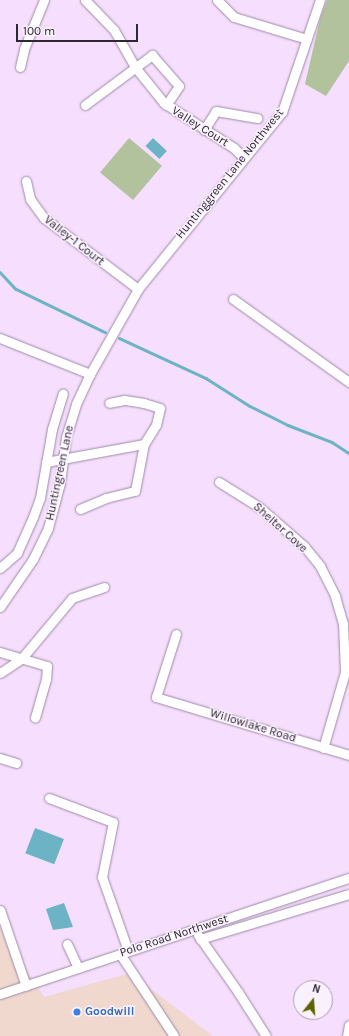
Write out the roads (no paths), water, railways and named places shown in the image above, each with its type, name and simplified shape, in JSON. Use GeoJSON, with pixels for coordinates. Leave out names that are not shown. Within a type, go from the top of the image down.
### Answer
{"type":"FeatureCollection","features":[{"type":"Feature","properties":{"kind":"street"},"geometry":{"type":"LineString","coordinates":[[20,67],[24,49],[44,0]]}},
{"type":"Feature","properties":{"kind":"street","name":"Valley Court"},"geometry":{"type":"LineString","coordinates":[[85,0],[114,30],[135,67],[166,105],[234,148],[244,158]]}},
{"type":"Feature","properties":{"kind":"street"},"geometry":{"type":"LineString","coordinates":[[217,0],[234,17],[306,39]]}},
{"type":"Feature","properties":{"kind":"street","name":"Huntinggreen Lane Northwest"},"geometry":{"type":"LineString","coordinates":[[112,335],[138,289],[282,112],[320,0]]}},
{"type":"Feature","properties":{"kind":"street"},"geometry":{"type":"LineString","coordinates":[[85,105],[152,55],[179,86],[166,105]]}},
{"type":"Feature","properties":{"kind":"street"},"geometry":{"type":"LineString","coordinates":[[204,130],[216,111],[257,118]]}},
{"type":"Feature","properties":{"kind":"street","name":"Valley-1 Court"},"geometry":{"type":"LineString","coordinates":[[26,181],[30,199],[44,218],[138,289]]}},
{"type":"Feature","properties":{"kind":"street"},"geometry":{"type":"LineString","coordinates":[[233,299],[349,382]]}},
{"type":"Feature","properties":{"kind":"street","name":"Huntingreen Lane"},"geometry":{"type":"LineString","coordinates":[[0,607],[33,558],[48,528],[60,483],[62,459],[76,404],[90,374],[112,335]]}},
{"type":"Feature","properties":{"kind":"street"},"geometry":{"type":"LineString","coordinates":[[0,338],[90,374]]}},
{"type":"Feature","properties":{"kind":"street"},"geometry":{"type":"LineString","coordinates":[[0,568],[17,553],[26,537],[40,498],[52,429],[63,394]]}},
{"type":"Feature","properties":{"kind":"street"},"geometry":{"type":"LineString","coordinates":[[80,509],[106,498],[135,491],[144,444],[156,425],[160,408],[131,401],[109,403]]}},
{"type":"Feature","properties":{"kind":"street"},"geometry":{"type":"LineString","coordinates":[[46,462],[144,444]]}},
{"type":"Feature","properties":{"kind":"street","name":"Shelter Cove"},"geometry":{"type":"LineString","coordinates":[[219,482],[260,507],[304,546],[320,566],[335,596],[343,624],[344,672],[324,748]]}},
{"type":"Feature","properties":{"kind":"street"},"geometry":{"type":"LineString","coordinates":[[0,673],[22,658],[72,598],[104,587]]}},
{"type":"Feature","properties":{"kind":"street","name":"Willowlake Road"},"geometry":{"type":"LineString","coordinates":[[176,634],[156,697],[349,755]]}},
{"type":"Feature","properties":{"kind":"street"},"geometry":{"type":"LineString","coordinates":[[0,652],[47,666],[46,679],[35,717]]}},
{"type":"Feature","properties":{"kind":"street"},"geometry":{"type":"LineString","coordinates":[[0,758],[16,763]]}},
{"type":"Feature","properties":{"kind":"street"},"geometry":{"type":"LineString","coordinates":[[49,798],[113,822],[102,877],[124,952],[174,1036]]}},
{"type":"Feature","properties":{"kind":"street","name":"Polo Road Northwest"},"geometry":{"type":"LineString","coordinates":[[0,994],[349,878]]}},
{"type":"Feature","properties":{"kind":"street"},"geometry":{"type":"LineString","coordinates":[[200,939],[349,894]]}},
{"type":"Feature","properties":{"kind":"street"},"geometry":{"type":"LineString","coordinates":[[0,910],[26,986]]}},
{"type":"Feature","properties":{"kind":"street"},"geometry":{"type":"LineString","coordinates":[[194,929],[238,992],[266,1036]]}},
{"type":"Feature","properties":{"kind":"street"},"geometry":{"type":"LineString","coordinates":[[67,944],[78,968]]}},
{"type":"Feature","properties":{"kind":"street"},"geometry":{"type":"LineString","coordinates":[[347,1036],[349,1025]]}},
{"type":"Feature","properties":{"kind":"water"},"geometry":{"type":"Polygon","coordinates":[[[153,138],[167,151],[159,159],[145,146],[153,138]]]}},
{"type":"Feature","properties":{"kind":"water"},"geometry":{"type":"Polygon","coordinates":[[[35,828],[64,839],[54,864],[25,853],[35,828]]]}},
{"type":"Feature","properties":{"kind":"water"},"geometry":{"type":"Polygon","coordinates":[[[64,903],[73,927],[53,930],[46,909],[64,903]]]}},
{"type":"Feature","properties":{"kind":"waterway"},"geometry":{"type":"LineString","coordinates":[[0,272],[16,289],[105,332]]}},
{"type":"Feature","properties":{"kind":"waterway"},"geometry":{"type":"LineString","coordinates":[[119,338],[206,378],[250,406],[288,425],[332,442],[349,453]]}},
{"type":"Feature","properties":{"kind":"place","name":"Goodwill"},"geometry":{"type":"Point","coordinates":[77,1012]}}]}
